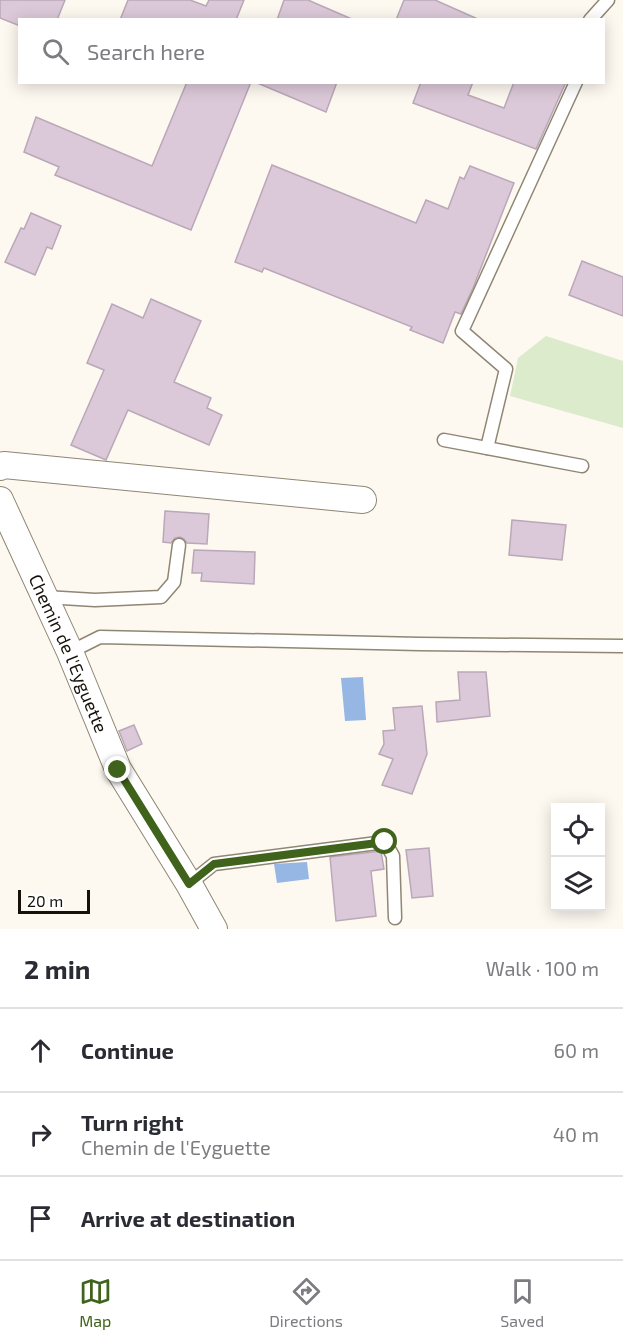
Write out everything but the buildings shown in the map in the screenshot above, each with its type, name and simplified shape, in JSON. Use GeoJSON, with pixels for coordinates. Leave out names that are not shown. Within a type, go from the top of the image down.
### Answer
{"type":"FeatureCollection","features":[{"type":"Feature","properties":{"kind":"street"},"geometry":{"type":"LineString","coordinates":[[0,467],[4,465],[363,500]]}},
{"type":"Feature","properties":{"kind":"street","name":"Chemin de l'Eyguette"},"geometry":{"type":"LineString","coordinates":[[0,500],[70,652],[118,770],[189,884],[214,929]]}},
{"type":"Feature","properties":{"kind":"lane"},"geometry":{"type":"LineString","coordinates":[[592,18],[608,0]]}},
{"type":"Feature","properties":{"kind":"lane"},"geometry":{"type":"LineString","coordinates":[[487,448],[506,369],[462,331],[575,84]]}},
{"type":"Feature","properties":{"kind":"lane"},"geometry":{"type":"LineString","coordinates":[[444,440],[582,466]]}},
{"type":"Feature","properties":{"kind":"lane"},"geometry":{"type":"LineString","coordinates":[[45,597],[95,600],[161,597],[174,582],[179,544]]}},
{"type":"Feature","properties":{"kind":"lane"},"geometry":{"type":"LineString","coordinates":[[70,652],[100,637],[623,646]]}},
{"type":"Feature","properties":{"kind":"lane"},"geometry":{"type":"LineString","coordinates":[[189,884],[214,864],[385,842],[393,856],[395,918]]}},
{"type":"Feature","properties":{"kind":"green space"},"geometry":{"type":"Polygon","coordinates":[[[546,336],[623,361],[623,428],[510,396],[518,358],[546,336]]]}},
{"type":"Feature","properties":{"kind":"water"},"geometry":{"type":"Polygon","coordinates":[[[363,677],[366,720],[345,721],[341,678],[363,677]]]}},
{"type":"Feature","properties":{"kind":"water"},"geometry":{"type":"Polygon","coordinates":[[[307,862],[309,879],[277,883],[274,864],[307,862]]]}},
{"type":"Feature","properties":{"kind":"route"},"geometry":{"type":"LineString","coordinates":[[118,770],[189,884],[214,864],[385,842]]}}]}
